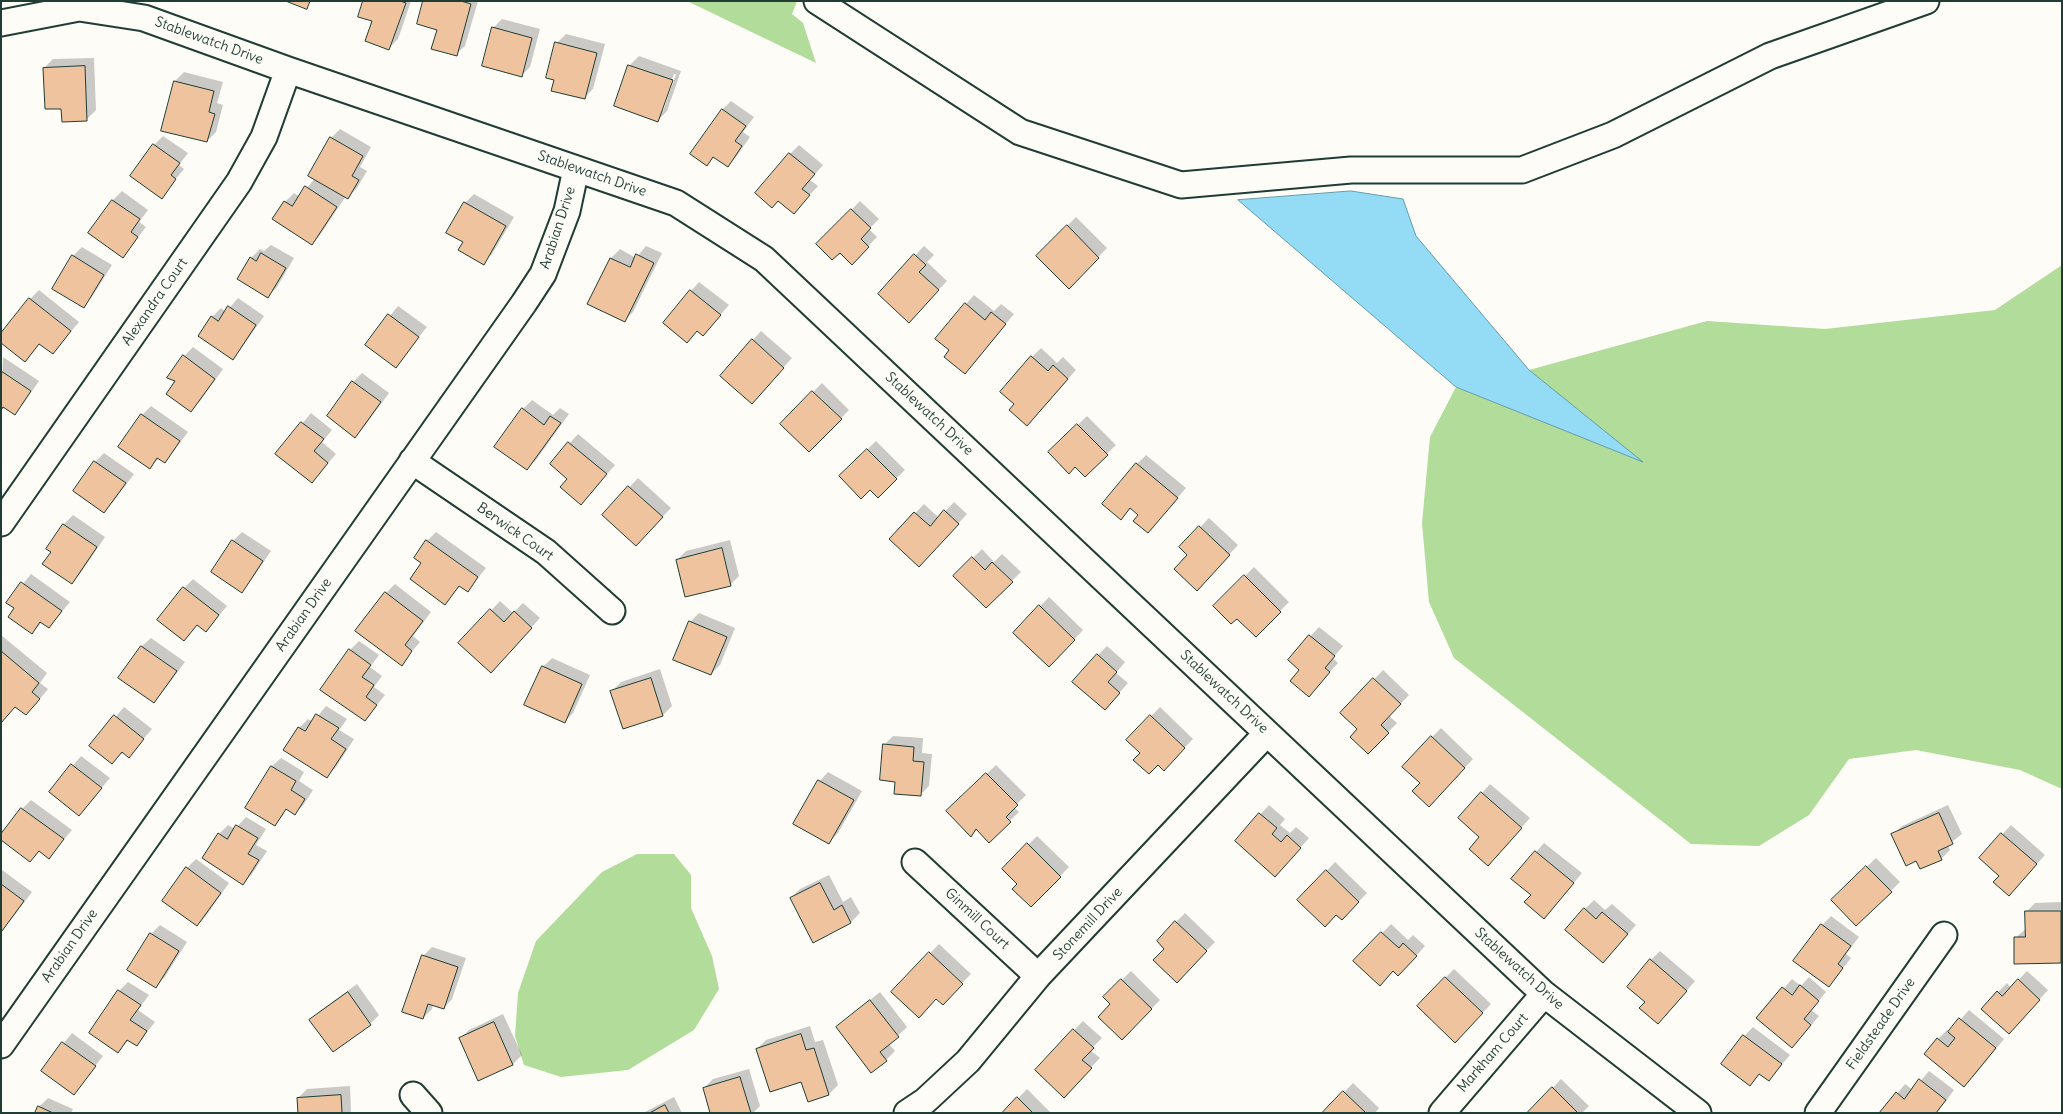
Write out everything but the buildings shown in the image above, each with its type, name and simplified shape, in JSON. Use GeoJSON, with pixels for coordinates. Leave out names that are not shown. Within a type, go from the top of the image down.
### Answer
{"type":"FeatureCollection","features":[{"type":"Feature","properties":{"kind":"street"},"geometry":{"type":"LineString","coordinates":[[817,1],[1020,132],[1181,185],[1351,170],[1522,170],[1613,136],[1770,56],[1926,1]]}},
{"type":"Feature","properties":{"kind":"street","name":"Stablewatch Drive"},"geometry":{"type":"LineString","coordinates":[[1,23],[79,8],[144,18],[288,70],[676,203],[764,259],[1544,994],[1698,1113]]}},
{"type":"Feature","properties":{"kind":"street","name":"Alexandra Court"},"geometry":{"type":"LineString","coordinates":[[1,523],[239,182],[264,137],[288,70]]}},
{"type":"Feature","properties":{"kind":"street","name":"Arabian Drive"},"geometry":{"type":"LineString","coordinates":[[1,1045],[543,274],[567,211],[576,169]]}},
{"type":"Feature","properties":{"kind":"street","name":"Berwick Court"},"geometry":{"type":"LineString","coordinates":[[412,461],[546,552],[612,612]]}},
{"type":"Feature","properties":{"kind":"street","name":"Stonemill Drive"},"geometry":{"type":"LineString","coordinates":[[907,1113],[925,1101],[968,1061],[1038,976],[1267,733]]}},
{"type":"Feature","properties":{"kind":"street","name":"Ginmill Court"},"geometry":{"type":"LineString","coordinates":[[915,862],[1038,976]]}},
{"type":"Feature","properties":{"kind":"street","name":"Fieldsteade Drive"},"geometry":{"type":"LineString","coordinates":[[1818,1113],[1944,935]]}},
{"type":"Feature","properties":{"kind":"street","name":"Markham Court"},"geometry":{"type":"LineString","coordinates":[[1442,1113],[1544,994]]}},
{"type":"Feature","properties":{"kind":"green space"},"geometry":{"type":"Polygon","coordinates":[[[687,1],[797,1],[792,14],[803,23],[816,63],[687,1]]]}},
{"type":"Feature","properties":{"kind":"green space"},"geometry":{"type":"Polygon","coordinates":[[[2062,265],[2062,789],[2020,770],[1916,750],[1849,759],[1809,815],[1759,846],[1691,844],[1454,658],[1429,602],[1422,523],[1430,437],[1456,387],[1641,461],[1529,370],[1707,321],[1825,329],[1995,310],[2062,265]]]}},
{"type":"Feature","properties":{"kind":"green space"},"geometry":{"type":"Polygon","coordinates":[[[637,854],[674,854],[691,875],[691,908],[712,956],[719,989],[694,1030],[628,1070],[561,1077],[524,1065],[515,1036],[518,993],[536,941],[602,872],[637,854]]]}},
{"type":"Feature","properties":{"kind":"water"},"geometry":{"type":"Polygon","coordinates":[[[1351,191],[1403,199],[1416,236],[1529,370],[1643,462],[1456,387],[1238,200],[1351,191]]]}}]}
